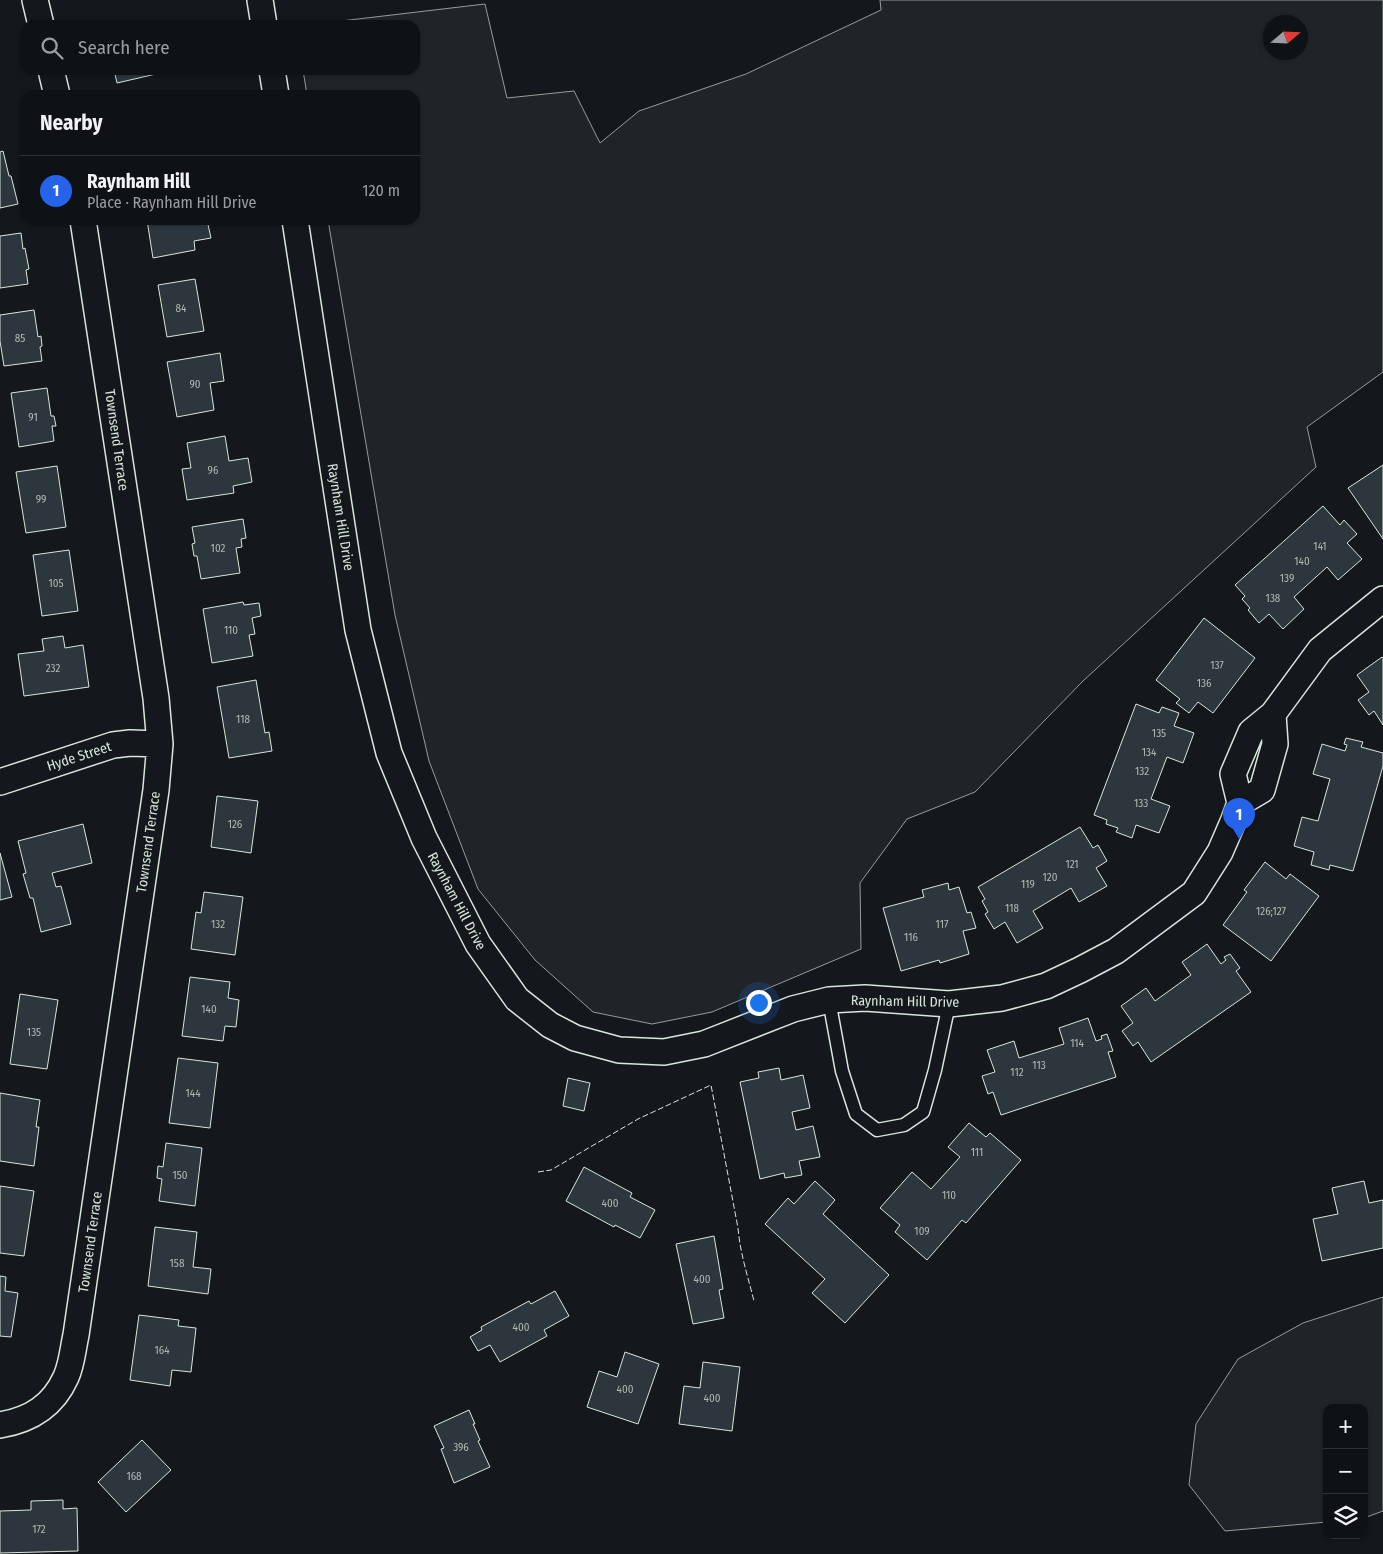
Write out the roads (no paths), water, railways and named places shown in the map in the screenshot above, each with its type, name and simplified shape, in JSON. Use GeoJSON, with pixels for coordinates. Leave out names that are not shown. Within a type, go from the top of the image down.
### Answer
{"type":"FeatureCollection","features":[{"type":"Feature","properties":{"kind":"street"},"geometry":{"type":"LineString","coordinates":[[35,0],[40,20]]}},
{"type":"Feature","properties":{"kind":"street"},"geometry":{"type":"LineString","coordinates":[[260,0],[263,20]]}},
{"type":"Feature","properties":{"kind":"street"},"geometry":{"type":"LineString","coordinates":[[52,75],[56,90]]}},
{"type":"Feature","properties":{"kind":"street"},"geometry":{"type":"LineString","coordinates":[[273,75],[275,90]]}},
{"type":"Feature","properties":{"kind":"street","name":"Townsend Terrace"},"geometry":{"type":"LineString","coordinates":[[0,1425],[34,1414],[51,1402],[67,1376],[76,1335],[127,990],[156,790],[160,744],[156,698],[84,225]]}},
{"type":"Feature","properties":{"kind":"street","name":"Raynham Hill Drive"},"geometry":{"type":"LineString","coordinates":[[296,225],[360,640],[389,753],[424,838],[478,944],[517,998],[550,1025],[575,1038],[619,1050],[664,1052],[704,1044],[793,1009],[829,1000],[865,998],[949,1004],[1002,998],[1046,986],[1116,951],[1194,893],[1220,852],[1240,803],[1233,774],[1251,732],[1273,714],[1320,650],[1383,599]]}},
{"type":"Feature","properties":{"kind":"street","name":"Hyde Street"},"geometry":{"type":"LineString","coordinates":[[0,782],[113,745],[130,743],[160,744]]}},
{"type":"Feature","properties":{"kind":"lane"},"geometry":{"type":"LineString","coordinates":[[829,1000],[842,1071],[856,1114],[877,1130],[904,1125],[923,1112],[935,1070],[949,1004]]}},
{"type":"Feature","properties":{"kind":"place","name":"Raynham Hill"},"geometry":{"type":"Point","coordinates":[1239,839]}}]}
